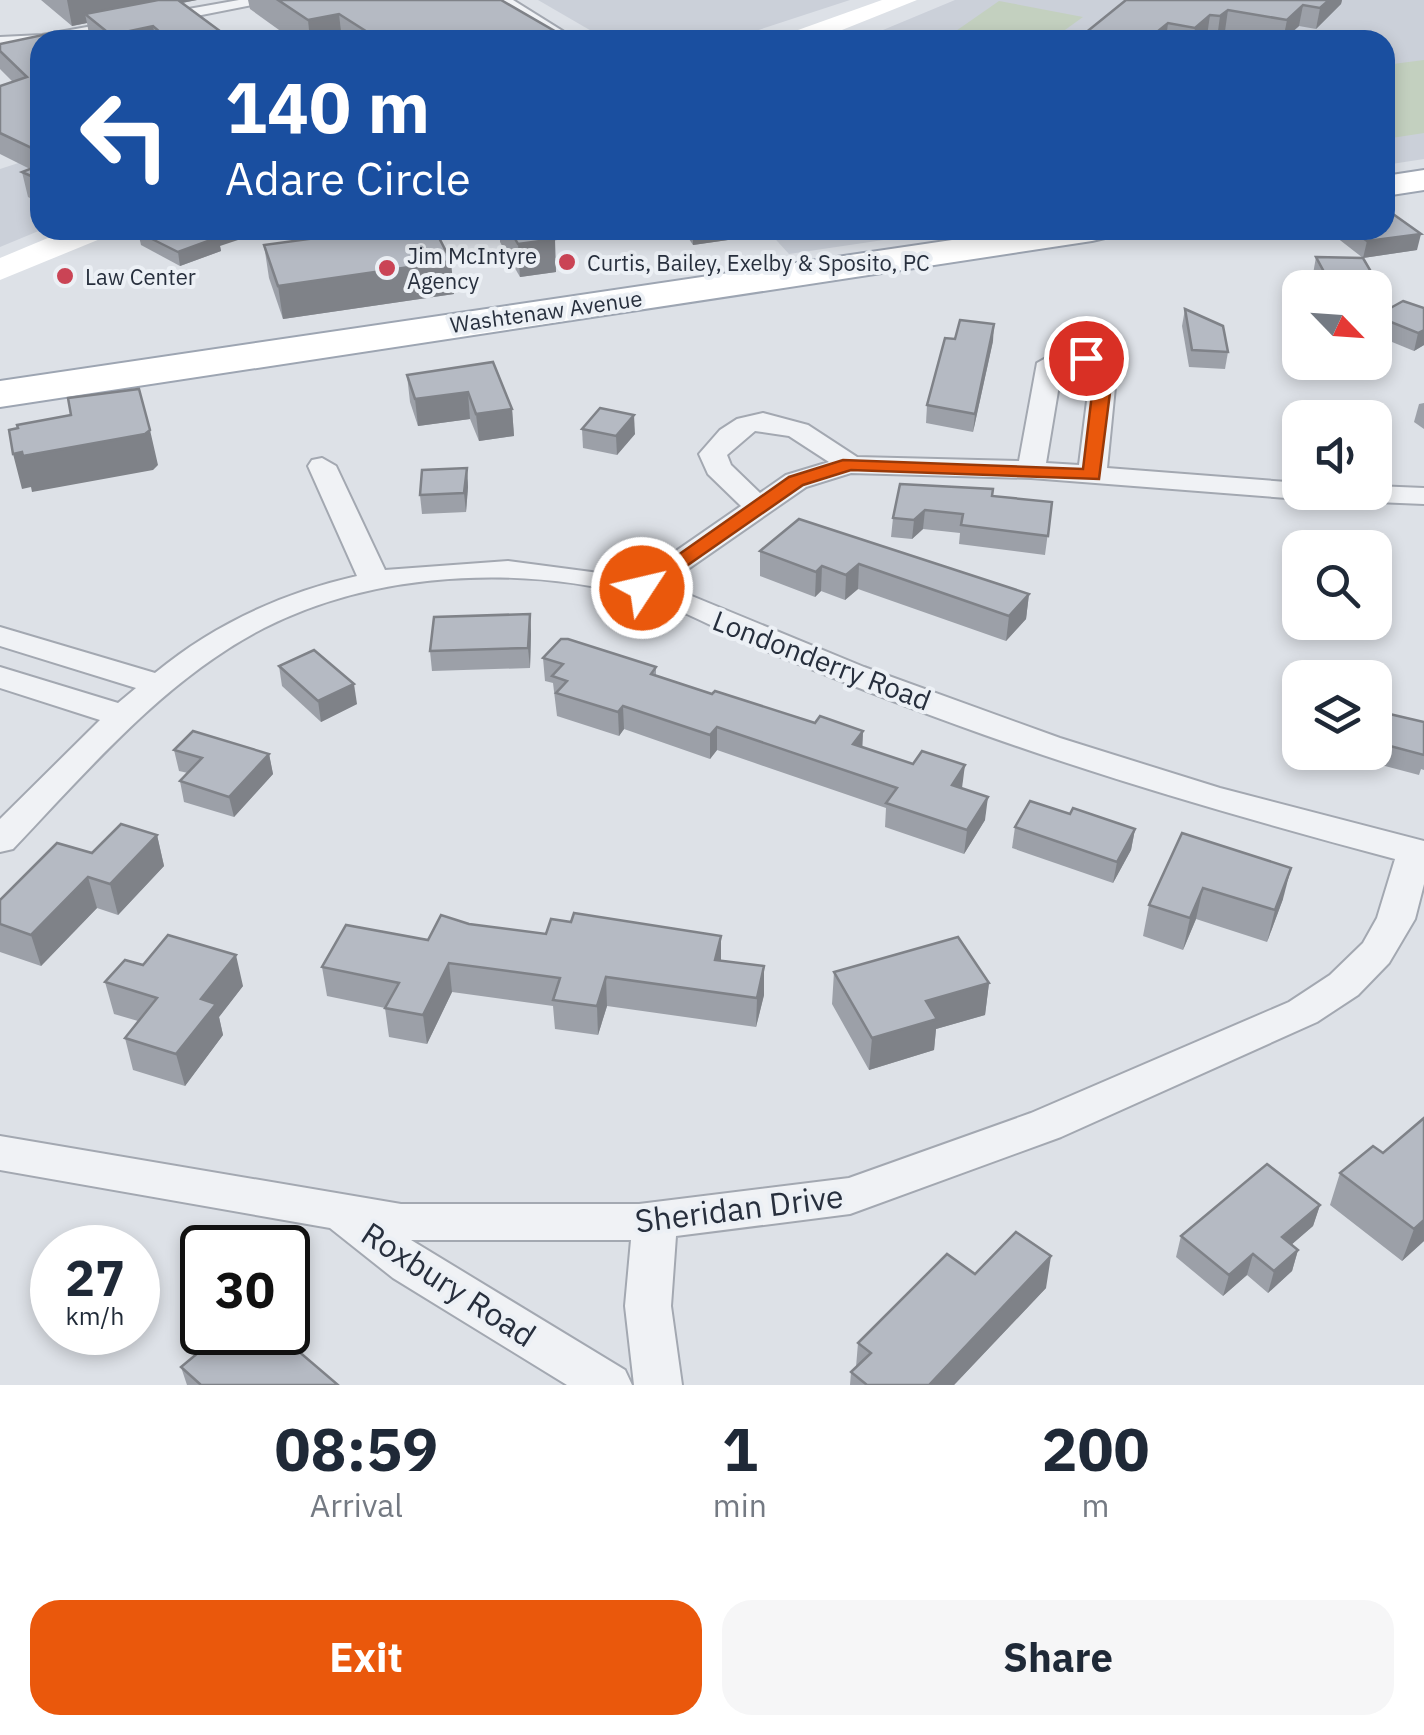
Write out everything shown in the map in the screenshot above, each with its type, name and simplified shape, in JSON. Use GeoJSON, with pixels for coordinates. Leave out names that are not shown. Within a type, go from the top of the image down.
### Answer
{"type":"FeatureCollection","features":[{"type":"Feature","properties":{"kind":"main road"},"geometry":{"type":"LineString","coordinates":[[821,30],[905,0]]}},
{"type":"Feature","properties":{"kind":"main road"},"geometry":{"type":"LineString","coordinates":[[1395,184],[1424,180]]}},
{"type":"Feature","properties":{"kind":"main road"},"geometry":{"type":"LineString","coordinates":[[0,270],[70,240]]}},
{"type":"Feature","properties":{"kind":"main road","name":"Washtenaw Avenue"},"geometry":{"type":"LineString","coordinates":[[0,394],[1025,240]]}},
{"type":"Feature","properties":{"kind":"street"},"geometry":{"type":"LineString","coordinates":[[98,30],[268,0]]}},
{"type":"Feature","properties":{"kind":"street"},"geometry":{"type":"LineString","coordinates":[[501,0],[551,30]]}},
{"type":"Feature","properties":{"kind":"street"},"geometry":{"type":"LineString","coordinates":[[0,43],[30,41]]}},
{"type":"Feature","properties":{"kind":"street"},"geometry":{"type":"LineString","coordinates":[[1031,470],[1050,363],[1064,356],[1099,364],[1103,377],[1092,475]]}},
{"type":"Feature","properties":{"kind":"street"},"geometry":{"type":"LineString","coordinates":[[758,506],[718,468],[713,454],[722,441],[744,426],[768,420],[802,428],[850,464]]}},
{"type":"Feature","properties":{"kind":"street"},"geometry":{"type":"LineString","coordinates":[[642,588],[796,481],[850,464],[1031,470],[1282,490]]}},
{"type":"Feature","properties":{"kind":"street"},"geometry":{"type":"LineString","coordinates":[[322,466],[374,579]]}},
{"type":"Feature","properties":{"kind":"street"},"geometry":{"type":"LineString","coordinates":[[1392,495],[1424,496]]}},
{"type":"Feature","properties":{"kind":"street","name":"Londonderry Road"},"geometry":{"type":"LineString","coordinates":[[0,840],[158,684],[245,626],[295,603],[374,579],[452,567],[534,571],[642,588],[998,728],[1206,796],[1419,852]]}},
{"type":"Feature","properties":{"kind":"street"},"geometry":{"type":"LineString","coordinates":[[0,636],[158,684]]}},
{"type":"Feature","properties":{"kind":"street"},"geometry":{"type":"LineString","coordinates":[[0,677],[123,716]]}},
{"type":"Feature","properties":{"kind":"street","name":"Sheridan Drive"},"geometry":{"type":"LineString","coordinates":[[0,1153],[400,1222],[655,1220],[850,1196],[1046,1125],[1304,1012],[1344,985],[1376,953],[1396,918],[1419,852]]}},
{"type":"Feature","properties":{"kind":"street","name":"Roxbury Road"},"geometry":{"type":"LineString","coordinates":[[341,1212],[408,1264],[608,1385]]}},
{"type":"Feature","properties":{"kind":"street"},"geometry":{"type":"LineString","coordinates":[[655,1220],[648,1306],[658,1385]]}},
{"type":"Feature","properties":{"kind":"shaded area"},"geometry":{"type":"Polygon","coordinates":[[[538,0],[850,0],[758,30],[590,30],[538,0]]]}},
{"type":"Feature","properties":{"kind":"shaded area"},"geometry":{"type":"Polygon","coordinates":[[[955,0],[1424,0],[1424,159],[1395,163],[1395,30],[883,30],[955,0]]]}},
{"type":"Feature","properties":{"kind":"shaded area"},"geometry":{"type":"Polygon","coordinates":[[[30,159],[30,235],[0,247],[0,169],[30,159]]]}},
{"type":"Feature","properties":{"kind":"shaded area"},"geometry":{"type":"Polygon","coordinates":[[[776,240],[884,240],[789,254],[776,240]]]}},
{"type":"Feature","properties":{"kind":"green space"},"geometry":{"type":"Polygon","coordinates":[[[999,1],[1083,17],[1065,30],[957,30],[999,1]]]}},
{"type":"Feature","properties":{"kind":"green space"},"geometry":{"type":"Polygon","coordinates":[[[1424,60],[1424,133],[1395,137],[1395,64],[1424,60]]]}},
{"type":"Feature","properties":{"kind":"building"},"geometry":{"type":"Polygon","coordinates":[[[178,0],[218,30],[158,30],[153,26],[105,30],[85,14],[178,0]]]}},
{"type":"Feature","properties":{"kind":"building"},"geometry":{"type":"Polygon","coordinates":[[[278,0],[501,0],[553,30],[364,30],[339,14],[308,20],[278,0]]]}},
{"type":"Feature","properties":{"kind":"building"},"geometry":{"type":"Polygon","coordinates":[[[1126,0],[1329,0],[1320,8],[1303,5],[1287,20],[1228,10],[1220,16],[1210,15],[1195,28],[1168,23],[1159,30],[1089,30],[1126,0]]]}},
{"type":"Feature","properties":{"kind":"building"},"geometry":{"type":"Polygon","coordinates":[[[30,38],[30,147],[0,133],[0,86],[27,77],[0,51],[0,44],[30,38]]]}},
{"type":"Feature","properties":{"kind":"building"},"geometry":{"type":"Polygon","coordinates":[[[1395,215],[1421,234],[1395,237],[1395,215]]]}},
{"type":"Feature","properties":{"kind":"building"},"geometry":{"type":"Polygon","coordinates":[[[154,240],[211,240],[178,252],[154,240]]]}},
{"type":"Feature","properties":{"kind":"building"},"geometry":{"type":"Polygon","coordinates":[[[301,240],[440,240],[451,261],[278,286],[264,245],[301,240]]]}},
{"type":"Feature","properties":{"kind":"building"},"geometry":{"type":"Polygon","coordinates":[[[516,240],[548,240],[518,244],[516,240]]]}},
{"type":"Feature","properties":{"kind":"building"},"geometry":{"type":"Polygon","coordinates":[[[1316,257],[1363,258],[1370,270],[1323,270],[1316,257]]]}},
{"type":"Feature","properties":{"kind":"building"},"geometry":{"type":"Polygon","coordinates":[[[1403,301],[1424,308],[1424,330],[1418,333],[1392,322],[1392,307],[1403,301]]]}},
{"type":"Feature","properties":{"kind":"building"},"geometry":{"type":"Polygon","coordinates":[[[1185,309],[1223,326],[1228,352],[1192,350],[1185,309]]]}},
{"type":"Feature","properties":{"kind":"building"},"geometry":{"type":"Polygon","coordinates":[[[960,320],[994,324],[975,414],[927,405],[945,338],[955,339],[960,320]]]}},
{"type":"Feature","properties":{"kind":"building"},"geometry":{"type":"Polygon","coordinates":[[[493,362],[512,409],[476,414],[468,392],[415,399],[407,375],[493,362]]]}},
{"type":"Feature","properties":{"kind":"building"},"geometry":{"type":"Polygon","coordinates":[[[139,389],[150,430],[145,434],[23,456],[22,452],[13,454],[9,430],[71,415],[68,398],[139,389]]]}},
{"type":"Feature","properties":{"kind":"building"},"geometry":{"type":"Polygon","coordinates":[[[600,408],[634,415],[616,436],[582,429],[600,408]]]}},
{"type":"Feature","properties":{"kind":"building"},"geometry":{"type":"Polygon","coordinates":[[[467,468],[464,493],[420,495],[422,470],[467,468]]]}},
{"type":"Feature","properties":{"kind":"building"},"geometry":{"type":"Polygon","coordinates":[[[900,484],[993,489],[992,496],[1052,502],[1048,536],[961,525],[963,514],[925,510],[914,520],[893,518],[900,484]]]}},
{"type":"Feature","properties":{"kind":"building"},"geometry":{"type":"Polygon","coordinates":[[[799,519],[1029,594],[1009,616],[859,564],[846,575],[822,566],[816,572],[760,551],[799,519]]]}},
{"type":"Feature","properties":{"kind":"building"},"geometry":{"type":"Polygon","coordinates":[[[530,614],[528,648],[430,651],[434,617],[530,614]]]}},
{"type":"Feature","properties":{"kind":"building"},"geometry":{"type":"Polygon","coordinates":[[[561,639],[656,667],[651,674],[712,694],[715,691],[815,723],[820,716],[863,731],[853,744],[913,764],[922,751],[965,765],[952,785],[988,797],[967,830],[886,803],[897,788],[717,727],[710,735],[623,706],[618,712],[556,693],[567,681],[552,676],[563,664],[543,658],[561,639]]]}},
{"type":"Feature","properties":{"kind":"building"},"geometry":{"type":"Polygon","coordinates":[[[314,650],[354,684],[318,701],[279,666],[314,650]]]}},
{"type":"Feature","properties":{"kind":"building"},"geometry":{"type":"Polygon","coordinates":[[[1392,715],[1424,722],[1424,755],[1392,747],[1392,715]]]}},
{"type":"Feature","properties":{"kind":"building"},"geometry":{"type":"Polygon","coordinates":[[[193,731],[269,754],[229,797],[180,781],[202,758],[174,750],[193,731]]]}},
{"type":"Feature","properties":{"kind":"building"},"geometry":{"type":"Polygon","coordinates":[[[1030,801],[1070,814],[1073,808],[1135,829],[1117,862],[1015,827],[1030,801]]]}},
{"type":"Feature","properties":{"kind":"building"},"geometry":{"type":"Polygon","coordinates":[[[121,824],[157,835],[110,884],[88,877],[31,935],[0,924],[0,900],[57,843],[92,853],[121,824]]]}},
{"type":"Feature","properties":{"kind":"building"},"geometry":{"type":"Polygon","coordinates":[[[1182,833],[1291,868],[1275,910],[1203,888],[1190,918],[1149,905],[1182,833]]]}},
{"type":"Feature","properties":{"kind":"building"},"geometry":{"type":"Polygon","coordinates":[[[574,913],[721,936],[715,960],[764,966],[757,998],[606,977],[597,1006],[553,1000],[560,978],[449,963],[423,1015],[385,1008],[399,983],[322,967],[346,925],[428,940],[441,915],[469,924],[546,934],[551,919],[571,922],[574,913]]]}},
{"type":"Feature","properties":{"kind":"building"},"geometry":{"type":"Polygon","coordinates":[[[168,935],[236,955],[201,999],[216,1004],[176,1054],[125,1038],[157,998],[105,982],[125,960],[143,965],[168,935]]]}},
{"type":"Feature","properties":{"kind":"building"},"geometry":{"type":"Polygon","coordinates":[[[958,937],[989,983],[926,1001],[937,1019],[872,1038],[834,972],[958,937]]]}},
{"type":"Feature","properties":{"kind":"building"},"geometry":{"type":"Polygon","coordinates":[[[1424,1118],[1424,1220],[1414,1229],[1340,1173],[1373,1146],[1383,1153],[1424,1118]]]}},
{"type":"Feature","properties":{"kind":"building"},"geometry":{"type":"Polygon","coordinates":[[[1267,1164],[1320,1205],[1282,1237],[1298,1250],[1274,1271],[1253,1254],[1229,1275],[1181,1236],[1267,1164]]]}},
{"type":"Feature","properties":{"kind":"building"},"geometry":{"type":"Polygon","coordinates":[[[1016,1232],[1051,1256],[929,1385],[867,1385],[851,1372],[871,1353],[858,1343],[947,1254],[975,1274],[1016,1232]]]}},
{"type":"Feature","properties":{"kind":"building"},"geometry":{"type":"Polygon","coordinates":[[[195,1355],[303,1355],[338,1385],[201,1385],[181,1367],[195,1355]]]}},
{"type":"Feature","properties":{"kind":"place","name":"Curtis, Bailey, Exelby & Sposito, PC"},"geometry":{"type":"Point","coordinates":[567,262]}},
{"type":"Feature","properties":{"kind":"place","name":"Jim McIntyre Agency"},"geometry":{"type":"Point","coordinates":[387,268]}},
{"type":"Feature","properties":{"kind":"place","name":"Law Center"},"geometry":{"type":"Point","coordinates":[65,276]}},
{"type":"Feature","properties":{"kind":"route"},"geometry":{"type":"LineString","coordinates":[[642,588],[796,481],[850,464],[1092,475],[1100,438],[1103,377],[1099,364],[1086,358]]}}]}
